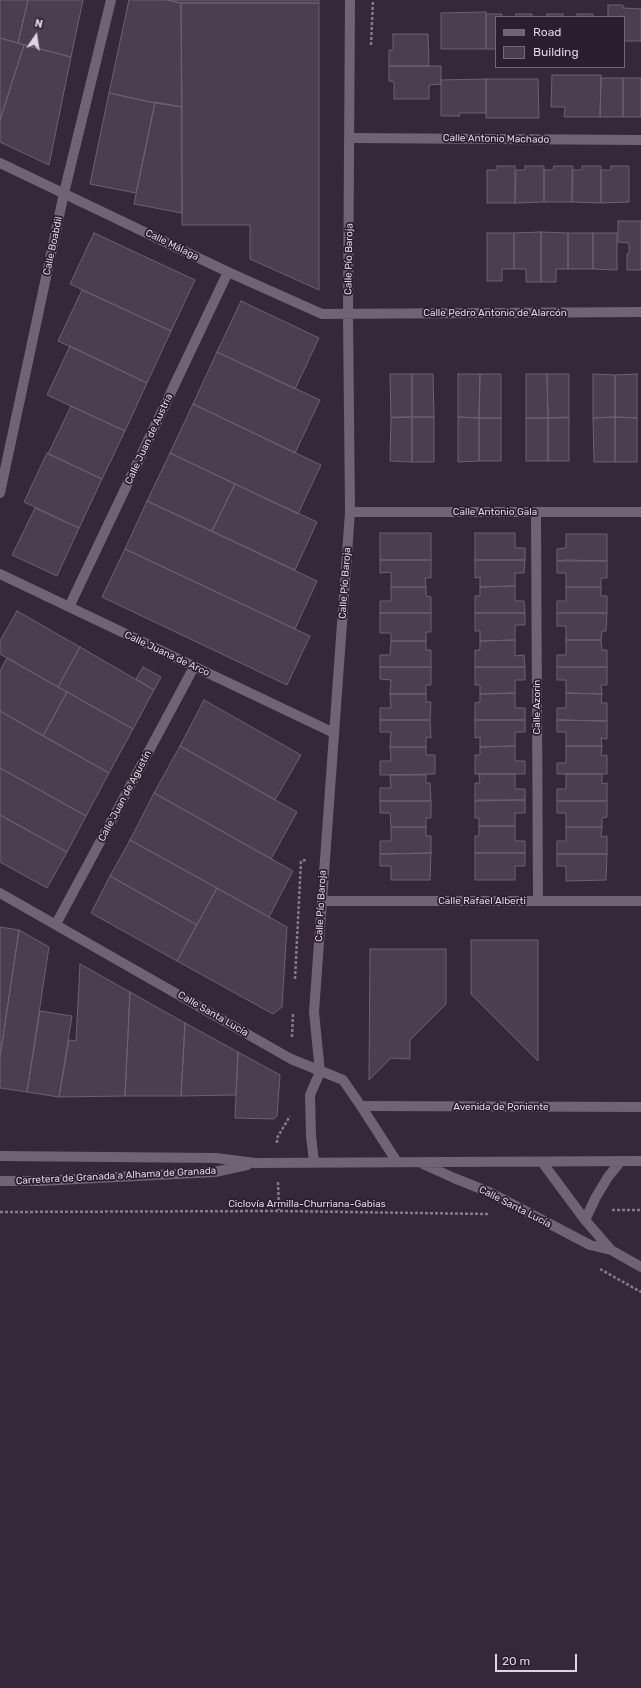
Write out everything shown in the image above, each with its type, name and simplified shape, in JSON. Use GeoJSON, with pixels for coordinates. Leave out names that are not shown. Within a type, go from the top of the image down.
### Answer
{"type":"FeatureCollection","features":[{"type":"Feature","properties":{"kind":"street","name":"Calle Boabdil"},"geometry":{"type":"LineString","coordinates":[[0,493],[64,193],[111,0]]}},
{"type":"Feature","properties":{"kind":"street","name":"Calle Pío Baroja"},"geometry":{"type":"LineString","coordinates":[[314,1162],[311,1136],[310,1095],[320,1072],[314,1012],[350,512],[348,314],[350,0]]}},
{"type":"Feature","properties":{"kind":"street","name":"Calle Antonio Machado"},"geometry":{"type":"LineString","coordinates":[[350,138],[641,140]]}},
{"type":"Feature","properties":{"kind":"street","name":"Calle Málaga"},"geometry":{"type":"LineString","coordinates":[[0,163],[228,272],[322,314],[348,314]]}},
{"type":"Feature","properties":{"kind":"street","name":"Calle Juan de Austria"},"geometry":{"type":"LineString","coordinates":[[69,607],[228,272]]}},
{"type":"Feature","properties":{"kind":"street","name":"Calle Pedro Antonio de Alarcón"},"geometry":{"type":"LineString","coordinates":[[348,314],[641,312]]}},
{"type":"Feature","properties":{"kind":"street","name":"Calle Antonio Gala"},"geometry":{"type":"LineString","coordinates":[[350,512],[641,512]]}},
{"type":"Feature","properties":{"kind":"street","name":"Calle Azorín"},"geometry":{"type":"LineString","coordinates":[[536,512],[538,901]]}},
{"type":"Feature","properties":{"kind":"street","name":"Calle Juana de Arco"},"geometry":{"type":"LineString","coordinates":[[0,574],[334,733]]}},
{"type":"Feature","properties":{"kind":"street","name":"Calle Juan de Agustín"},"geometry":{"type":"LineString","coordinates":[[56,924],[194,667]]}},
{"type":"Feature","properties":{"kind":"street","name":"Calle Santa Lucía"},"geometry":{"type":"LineString","coordinates":[[0,893],[291,1059],[343,1080],[362,1106],[397,1162]]}},
{"type":"Feature","properties":{"kind":"street","name":"Calle Rafael Alberti"},"geometry":{"type":"LineString","coordinates":[[322,901],[641,901]]}},
{"type":"Feature","properties":{"kind":"street","name":"Avenida de Poniente"},"geometry":{"type":"LineString","coordinates":[[362,1106],[641,1107]]}},
{"type":"Feature","properties":{"kind":"street","name":"Carretera de Granada a Alhama de Granada"},"geometry":{"type":"LineString","coordinates":[[0,1156],[216,1158],[255,1163],[420,1162]]}},
{"type":"Feature","properties":{"kind":"street"},"geometry":{"type":"LineString","coordinates":[[420,1162],[641,1161]]}},
{"type":"Feature","properties":{"kind":"street","name":"Calle Santa Lucía"},"geometry":{"type":"LineString","coordinates":[[420,1162],[489,1192],[590,1245],[611,1250],[641,1267]]}},
{"type":"Feature","properties":{"kind":"street","name":"Calle Santa Lucía"},"geometry":{"type":"LineString","coordinates":[[542,1162],[585,1220],[611,1250]]}},
{"type":"Feature","properties":{"kind":"street"},"geometry":{"type":"LineString","coordinates":[[585,1220],[608,1177],[621,1162]]}},
{"type":"Feature","properties":{"kind":"street","name":"Carretera de Granada a Alhama de Granada"},"geometry":{"type":"LineString","coordinates":[[0,1181],[39,1181],[215,1172],[255,1163]]}},
{"type":"Feature","properties":{"kind":"path"},"geometry":{"type":"LineString","coordinates":[[295,980],[301,861],[308,859]]}},
{"type":"Feature","properties":{"kind":"path"},"geometry":{"type":"LineString","coordinates":[[291,1059],[293,1012]]}},
{"type":"Feature","properties":{"kind":"path"},"geometry":{"type":"LineString","coordinates":[[279,1211],[277,1138],[290,1117],[290,1110]]}},
{"type":"Feature","properties":{"kind":"path","name":"Ciclovía Armilla-Churriana-Gabias"},"geometry":{"type":"LineString","coordinates":[[0,1212],[279,1211],[492,1214]]}},
{"type":"Feature","properties":{"kind":"path"},"geometry":{"type":"LineString","coordinates":[[600,1269],[641,1292]]}},
{"type":"Feature","properties":{"kind":"building"},"geometry":{"type":"Polygon","coordinates":[[[0,0],[28,0],[18,43],[0,38],[0,0]]]}},
{"type":"Feature","properties":{"kind":"building"},"geometry":{"type":"Polygon","coordinates":[[[28,0],[83,0],[71,57],[18,43],[28,0]]]}},
{"type":"Feature","properties":{"kind":"building"},"geometry":{"type":"Polygon","coordinates":[[[129,0],[167,0],[181,3],[182,107],[109,93],[129,0]]]}},
{"type":"Feature","properties":{"kind":"building"},"geometry":{"type":"Polygon","coordinates":[[[167,0],[319,0],[319,3],[181,3],[167,0]]]}},
{"type":"Feature","properties":{"kind":"building"},"geometry":{"type":"Polygon","coordinates":[[[181,3],[319,3],[319,290],[250,259],[250,225],[182,225],[181,3]]]}},
{"type":"Feature","properties":{"kind":"building"},"geometry":{"type":"Polygon","coordinates":[[[608,5],[623,5],[623,8],[641,9],[641,41],[625,41],[625,16],[608,16],[608,5]]]}},
{"type":"Feature","properties":{"kind":"building"},"geometry":{"type":"Polygon","coordinates":[[[486,12],[486,49],[441,49],[441,13],[486,12]]]}},
{"type":"Feature","properties":{"kind":"building"},"geometry":{"type":"Polygon","coordinates":[[[486,14],[502,14],[502,16],[495,16],[495,49],[486,49],[486,14]]]}},
{"type":"Feature","properties":{"kind":"building"},"geometry":{"type":"Polygon","coordinates":[[[516,14],[532,14],[532,16],[516,16],[516,14]]]}},
{"type":"Feature","properties":{"kind":"building"},"geometry":{"type":"Polygon","coordinates":[[[547,14],[563,14],[563,16],[547,16],[547,14]]]}},
{"type":"Feature","properties":{"kind":"building"},"geometry":{"type":"Polygon","coordinates":[[[577,14],[593,14],[593,16],[577,16],[577,14]]]}},
{"type":"Feature","properties":{"kind":"building"},"geometry":{"type":"Polygon","coordinates":[[[393,34],[428,34],[429,66],[389,66],[389,50],[393,50],[393,34]]]}},
{"type":"Feature","properties":{"kind":"building"},"geometry":{"type":"Polygon","coordinates":[[[0,38],[24,45],[0,120],[0,38]]]}},
{"type":"Feature","properties":{"kind":"building"},"geometry":{"type":"Polygon","coordinates":[[[24,45],[71,57],[49,165],[0,142],[0,120],[24,45]]]}},
{"type":"Feature","properties":{"kind":"building"},"geometry":{"type":"Polygon","coordinates":[[[389,66],[441,66],[441,84],[429,85],[429,99],[394,99],[394,82],[389,81],[389,66]]]}},
{"type":"Feature","properties":{"kind":"building"},"geometry":{"type":"Polygon","coordinates":[[[552,75],[601,75],[600,117],[564,117],[565,107],[551,107],[552,75]]]}},
{"type":"Feature","properties":{"kind":"building"},"geometry":{"type":"Polygon","coordinates":[[[601,78],[623,78],[623,117],[600,117],[601,78]]]}},
{"type":"Feature","properties":{"kind":"building"},"geometry":{"type":"Polygon","coordinates":[[[623,78],[641,78],[641,117],[623,117],[623,78]]]}},
{"type":"Feature","properties":{"kind":"building"},"geometry":{"type":"Polygon","coordinates":[[[486,79],[486,113],[459,113],[460,116],[441,116],[441,80],[486,79]]]}},
{"type":"Feature","properties":{"kind":"building"},"geometry":{"type":"Polygon","coordinates":[[[486,79],[538,79],[539,118],[486,118],[486,79]]]}},
{"type":"Feature","properties":{"kind":"building"},"geometry":{"type":"Polygon","coordinates":[[[109,93],[155,103],[136,193],[90,184],[109,93]]]}},
{"type":"Feature","properties":{"kind":"building"},"geometry":{"type":"Polygon","coordinates":[[[155,102],[182,107],[182,213],[134,204],[155,102]]]}},
{"type":"Feature","properties":{"kind":"building"},"geometry":{"type":"Polygon","coordinates":[[[497,166],[515,166],[515,203],[487,203],[487,170],[497,170],[497,166]]]}},
{"type":"Feature","properties":{"kind":"building"},"geometry":{"type":"Polygon","coordinates":[[[525,166],[544,166],[544,202],[515,203],[516,170],[525,170],[525,166]]]}},
{"type":"Feature","properties":{"kind":"building"},"geometry":{"type":"Polygon","coordinates":[[[554,166],[573,166],[572,202],[544,202],[544,170],[553,170],[554,166]]]}},
{"type":"Feature","properties":{"kind":"building"},"geometry":{"type":"Polygon","coordinates":[[[582,166],[601,166],[601,203],[572,202],[572,170],[582,170],[582,166]]]}},
{"type":"Feature","properties":{"kind":"building"},"geometry":{"type":"Polygon","coordinates":[[[611,166],[629,166],[629,202],[601,203],[601,170],[611,170],[611,166]]]}},
{"type":"Feature","properties":{"kind":"building"},"geometry":{"type":"Polygon","coordinates":[[[618,221],[641,221],[641,270],[627,270],[629,243],[618,242],[618,221]]]}},
{"type":"Feature","properties":{"kind":"building"},"geometry":{"type":"Polygon","coordinates":[[[541,232],[541,282],[526,282],[526,269],[514,269],[514,233],[541,232]]]}},
{"type":"Feature","properties":{"kind":"building"},"geometry":{"type":"Polygon","coordinates":[[[541,232],[568,233],[568,269],[556,269],[556,282],[541,282],[541,232]]]}},
{"type":"Feature","properties":{"kind":"building"},"geometry":{"type":"Polygon","coordinates":[[[94,233],[195,280],[171,331],[70,284],[94,233]]]}},
{"type":"Feature","properties":{"kind":"building"},"geometry":{"type":"Polygon","coordinates":[[[487,233],[514,233],[514,269],[502,269],[502,281],[487,281],[487,233]]]}},
{"type":"Feature","properties":{"kind":"building"},"geometry":{"type":"Polygon","coordinates":[[[568,233],[593,233],[593,269],[568,269],[568,233]]]}},
{"type":"Feature","properties":{"kind":"building"},"geometry":{"type":"Polygon","coordinates":[[[593,233],[617,233],[617,270],[593,269],[593,233]]]}},
{"type":"Feature","properties":{"kind":"building"},"geometry":{"type":"Polygon","coordinates":[[[82,290],[171,331],[147,383],[58,341],[82,290]]]}},
{"type":"Feature","properties":{"kind":"building"},"geometry":{"type":"Polygon","coordinates":[[[241,301],[319,338],[295,389],[217,352],[241,301]]]}},
{"type":"Feature","properties":{"kind":"building"},"geometry":{"type":"Polygon","coordinates":[[[70,346],[147,383],[125,431],[47,395],[70,346]]]}},
{"type":"Feature","properties":{"kind":"building"},"geometry":{"type":"Polygon","coordinates":[[[217,352],[320,400],[295,453],[193,404],[217,352]]]}},
{"type":"Feature","properties":{"kind":"building"},"geometry":{"type":"Polygon","coordinates":[[[390,374],[412,374],[412,417],[391,418],[390,374]]]}},
{"type":"Feature","properties":{"kind":"building"},"geometry":{"type":"Polygon","coordinates":[[[412,374],[433,374],[434,417],[412,417],[412,374]]]}},
{"type":"Feature","properties":{"kind":"building"},"geometry":{"type":"Polygon","coordinates":[[[458,374],[480,374],[479,418],[458,417],[458,374]]]}},
{"type":"Feature","properties":{"kind":"building"},"geometry":{"type":"Polygon","coordinates":[[[480,374],[501,374],[501,418],[479,418],[480,374]]]}},
{"type":"Feature","properties":{"kind":"building"},"geometry":{"type":"Polygon","coordinates":[[[526,374],[547,374],[548,418],[526,418],[526,374]]]}},
{"type":"Feature","properties":{"kind":"building"},"geometry":{"type":"Polygon","coordinates":[[[547,374],[569,374],[569,418],[548,418],[547,374]]]}},
{"type":"Feature","properties":{"kind":"building"},"geometry":{"type":"Polygon","coordinates":[[[593,374],[615,375],[615,417],[593,418],[593,374]]]}},
{"type":"Feature","properties":{"kind":"building"},"geometry":{"type":"Polygon","coordinates":[[[637,374],[637,418],[615,417],[615,375],[637,374]]]}},
{"type":"Feature","properties":{"kind":"building"},"geometry":{"type":"Polygon","coordinates":[[[193,404],[321,465],[298,514],[170,453],[193,404]]]}},
{"type":"Feature","properties":{"kind":"building"},"geometry":{"type":"Polygon","coordinates":[[[71,406],[125,431],[102,479],[48,454],[71,406]]]}},
{"type":"Feature","properties":{"kind":"building"},"geometry":{"type":"Polygon","coordinates":[[[412,417],[412,462],[390,461],[391,418],[412,417]]]}},
{"type":"Feature","properties":{"kind":"building"},"geometry":{"type":"Polygon","coordinates":[[[412,417],[434,417],[434,462],[412,462],[412,417]]]}},
{"type":"Feature","properties":{"kind":"building"},"geometry":{"type":"Polygon","coordinates":[[[458,417],[479,418],[479,461],[458,462],[458,417]]]}},
{"type":"Feature","properties":{"kind":"building"},"geometry":{"type":"Polygon","coordinates":[[[615,417],[615,462],[594,462],[593,418],[615,417]]]}},
{"type":"Feature","properties":{"kind":"building"},"geometry":{"type":"Polygon","coordinates":[[[615,417],[637,418],[637,462],[615,462],[615,417]]]}},
{"type":"Feature","properties":{"kind":"building"},"geometry":{"type":"Polygon","coordinates":[[[479,418],[501,418],[501,461],[479,461],[479,418]]]}},
{"type":"Feature","properties":{"kind":"building"},"geometry":{"type":"Polygon","coordinates":[[[526,418],[548,418],[548,461],[526,461],[526,418]]]}},
{"type":"Feature","properties":{"kind":"building"},"geometry":{"type":"Polygon","coordinates":[[[548,418],[569,418],[569,461],[548,461],[548,418]]]}},
{"type":"Feature","properties":{"kind":"building"},"geometry":{"type":"Polygon","coordinates":[[[47,453],[102,479],[79,528],[24,502],[47,453]]]}},
{"type":"Feature","properties":{"kind":"building"},"geometry":{"type":"Polygon","coordinates":[[[170,453],[235,484],[212,531],[147,501],[170,453]]]}},
{"type":"Feature","properties":{"kind":"building"},"geometry":{"type":"Polygon","coordinates":[[[235,484],[317,522],[295,570],[212,531],[235,484]]]}},
{"type":"Feature","properties":{"kind":"building"},"geometry":{"type":"Polygon","coordinates":[[[147,501],[317,581],[295,629],[125,549],[147,501]]]}},
{"type":"Feature","properties":{"kind":"building"},"geometry":{"type":"Polygon","coordinates":[[[35,508],[79,528],[57,576],[12,555],[35,508]]]}},
{"type":"Feature","properties":{"kind":"building"},"geometry":{"type":"Polygon","coordinates":[[[380,533],[431,533],[431,560],[380,560],[380,533]]]}},
{"type":"Feature","properties":{"kind":"building"},"geometry":{"type":"Polygon","coordinates":[[[475,533],[515,533],[515,548],[525,548],[525,560],[475,560],[475,533]]]}},
{"type":"Feature","properties":{"kind":"building"},"geometry":{"type":"Polygon","coordinates":[[[566,534],[607,534],[607,561],[557,561],[557,549],[566,548],[566,534]]]}},
{"type":"Feature","properties":{"kind":"building"},"geometry":{"type":"Polygon","coordinates":[[[125,549],[310,636],[287,685],[102,597],[125,549]]]}},
{"type":"Feature","properties":{"kind":"building"},"geometry":{"type":"Polygon","coordinates":[[[380,560],[431,560],[431,578],[425,578],[426,587],[391,587],[391,572],[380,573],[380,560]]]}},
{"type":"Feature","properties":{"kind":"building"},"geometry":{"type":"Polygon","coordinates":[[[475,560],[525,560],[524,573],[515,573],[515,586],[480,587],[480,577],[475,578],[475,560]]]}},
{"type":"Feature","properties":{"kind":"building"},"geometry":{"type":"Polygon","coordinates":[[[557,561],[607,561],[607,578],[601,578],[601,587],[566,587],[566,573],[557,573],[557,561]]]}},
{"type":"Feature","properties":{"kind":"building"},"geometry":{"type":"Polygon","coordinates":[[[515,586],[515,601],[524,601],[525,613],[475,613],[475,596],[480,596],[480,587],[515,586]]]}},
{"type":"Feature","properties":{"kind":"building"},"geometry":{"type":"Polygon","coordinates":[[[391,587],[426,587],[426,596],[431,597],[431,613],[380,613],[380,601],[391,601],[391,587]]]}},
{"type":"Feature","properties":{"kind":"building"},"geometry":{"type":"Polygon","coordinates":[[[566,587],[601,587],[601,596],[607,596],[607,613],[557,613],[557,601],[566,601],[566,587]]]}},
{"type":"Feature","properties":{"kind":"building"},"geometry":{"type":"Polygon","coordinates":[[[17,611],[80,647],[58,687],[0,654],[0,641],[17,611]]]}},
{"type":"Feature","properties":{"kind":"building"},"geometry":{"type":"Polygon","coordinates":[[[380,613],[431,613],[431,632],[426,632],[426,641],[391,641],[391,633],[380,633],[380,613]]]}},
{"type":"Feature","properties":{"kind":"building"},"geometry":{"type":"Polygon","coordinates":[[[475,613],[525,613],[525,625],[515,625],[515,640],[480,641],[480,631],[475,631],[475,613]]]}},
{"type":"Feature","properties":{"kind":"building"},"geometry":{"type":"Polygon","coordinates":[[[557,613],[607,613],[606,631],[602,631],[601,640],[566,640],[566,626],[557,626],[557,613]]]}},
{"type":"Feature","properties":{"kind":"building"},"geometry":{"type":"Polygon","coordinates":[[[515,640],[515,656],[524,655],[525,667],[475,667],[475,650],[480,650],[480,641],[515,640]]]}},
{"type":"Feature","properties":{"kind":"building"},"geometry":{"type":"Polygon","coordinates":[[[566,640],[601,640],[602,650],[607,650],[607,667],[557,667],[557,655],[566,655],[566,640]]]}},
{"type":"Feature","properties":{"kind":"building"},"geometry":{"type":"Polygon","coordinates":[[[391,641],[426,641],[426,650],[431,650],[431,667],[380,667],[380,655],[390,655],[391,641]]]}},
{"type":"Feature","properties":{"kind":"building"},"geometry":{"type":"Polygon","coordinates":[[[80,647],[154,690],[133,729],[58,687],[80,647]]]}},
{"type":"Feature","properties":{"kind":"building"},"geometry":{"type":"Polygon","coordinates":[[[7,658],[67,692],[43,736],[0,711],[0,671],[7,658]]]}},
{"type":"Feature","properties":{"kind":"building"},"geometry":{"type":"Polygon","coordinates":[[[143,667],[161,677],[154,690],[136,679],[143,667]]]}},
{"type":"Feature","properties":{"kind":"building"},"geometry":{"type":"Polygon","coordinates":[[[380,667],[431,667],[431,685],[426,685],[426,694],[390,694],[391,680],[380,679],[380,667]]]}},
{"type":"Feature","properties":{"kind":"building"},"geometry":{"type":"Polygon","coordinates":[[[475,667],[525,667],[525,680],[515,680],[515,693],[480,694],[480,685],[475,685],[475,667]]]}},
{"type":"Feature","properties":{"kind":"building"},"geometry":{"type":"Polygon","coordinates":[[[557,667],[607,667],[607,685],[601,685],[602,694],[566,693],[566,680],[557,680],[557,667]]]}},
{"type":"Feature","properties":{"kind":"building"},"geometry":{"type":"Polygon","coordinates":[[[67,692],[133,729],[109,773],[43,736],[67,692]]]}},
{"type":"Feature","properties":{"kind":"building"},"geometry":{"type":"Polygon","coordinates":[[[515,693],[515,708],[525,708],[525,720],[475,720],[475,703],[480,702],[480,694],[515,693]]]}},
{"type":"Feature","properties":{"kind":"building"},"geometry":{"type":"Polygon","coordinates":[[[566,693],[602,694],[601,703],[607,703],[607,721],[557,720],[557,708],[566,708],[566,693]]]}},
{"type":"Feature","properties":{"kind":"building"},"geometry":{"type":"Polygon","coordinates":[[[390,694],[426,694],[426,702],[431,702],[430,720],[380,720],[380,708],[391,708],[390,694]]]}},
{"type":"Feature","properties":{"kind":"building"},"geometry":{"type":"Polygon","coordinates":[[[204,700],[301,755],[275,800],[180,746],[204,700]]]}},
{"type":"Feature","properties":{"kind":"building"},"geometry":{"type":"Polygon","coordinates":[[[0,711],[109,773],[86,816],[0,768],[0,711]]]}},
{"type":"Feature","properties":{"kind":"building"},"geometry":{"type":"Polygon","coordinates":[[[380,720],[430,720],[431,738],[426,737],[426,747],[390,747],[391,732],[380,732],[380,720]]]}},
{"type":"Feature","properties":{"kind":"building"},"geometry":{"type":"Polygon","coordinates":[[[475,720],[525,720],[525,732],[515,732],[515,746],[480,747],[480,737],[475,738],[475,720]]]}},
{"type":"Feature","properties":{"kind":"building"},"geometry":{"type":"Polygon","coordinates":[[[557,720],[607,721],[607,739],[601,738],[602,746],[566,746],[566,732],[557,732],[557,720]]]}},
{"type":"Feature","properties":{"kind":"building"},"geometry":{"type":"Polygon","coordinates":[[[180,746],[297,812],[271,859],[154,793],[180,746]]]}},
{"type":"Feature","properties":{"kind":"building"},"geometry":{"type":"Polygon","coordinates":[[[515,746],[515,761],[525,761],[525,774],[475,774],[475,755],[480,755],[480,747],[515,746]]]}},
{"type":"Feature","properties":{"kind":"building"},"geometry":{"type":"Polygon","coordinates":[[[566,746],[602,746],[601,756],[607,755],[607,774],[557,774],[557,763],[566,763],[566,746]]]}},
{"type":"Feature","properties":{"kind":"building"},"geometry":{"type":"Polygon","coordinates":[[[390,747],[426,747],[426,755],[435,755],[435,774],[380,775],[380,761],[391,761],[390,747]]]}},
{"type":"Feature","properties":{"kind":"building"},"geometry":{"type":"Polygon","coordinates":[[[0,768],[86,816],[67,852],[0,815],[0,768]]]}},
{"type":"Feature","properties":{"kind":"building"},"geometry":{"type":"Polygon","coordinates":[[[479,774],[515,774],[515,789],[525,789],[525,800],[475,801],[475,783],[480,783],[479,774]]]}},
{"type":"Feature","properties":{"kind":"building"},"geometry":{"type":"Polygon","coordinates":[[[566,774],[602,774],[602,784],[607,783],[607,801],[557,801],[557,789],[566,789],[566,774]]]}},
{"type":"Feature","properties":{"kind":"building"},"geometry":{"type":"Polygon","coordinates":[[[390,775],[426,775],[426,783],[430,783],[431,801],[380,801],[380,788],[391,788],[390,775]]]}},
{"type":"Feature","properties":{"kind":"building"},"geometry":{"type":"Polygon","coordinates":[[[154,793],[293,871],[269,917],[130,840],[154,793]]]}},
{"type":"Feature","properties":{"kind":"building"},"geometry":{"type":"Polygon","coordinates":[[[525,800],[525,813],[515,813],[515,826],[479,826],[479,818],[475,818],[475,801],[525,800]]]}},
{"type":"Feature","properties":{"kind":"building"},"geometry":{"type":"Polygon","coordinates":[[[380,801],[431,801],[431,818],[426,818],[426,827],[391,827],[390,813],[380,813],[380,801]]]}},
{"type":"Feature","properties":{"kind":"building"},"geometry":{"type":"Polygon","coordinates":[[[557,801],[607,801],[607,817],[602,818],[602,827],[566,827],[566,813],[557,813],[557,801]]]}},
{"type":"Feature","properties":{"kind":"building"},"geometry":{"type":"Polygon","coordinates":[[[0,815],[67,852],[47,888],[0,862],[0,815]]]}},
{"type":"Feature","properties":{"kind":"building"},"geometry":{"type":"Polygon","coordinates":[[[479,826],[515,826],[515,841],[525,841],[525,853],[475,853],[475,836],[479,836],[479,826]]]}},
{"type":"Feature","properties":{"kind":"building"},"geometry":{"type":"Polygon","coordinates":[[[391,827],[426,827],[426,836],[431,836],[431,853],[380,854],[380,841],[391,841],[391,827]]]}},
{"type":"Feature","properties":{"kind":"building"},"geometry":{"type":"Polygon","coordinates":[[[566,827],[602,827],[601,837],[607,836],[607,854],[557,854],[557,841],[566,841],[566,827]]]}},
{"type":"Feature","properties":{"kind":"building"},"geometry":{"type":"Polygon","coordinates":[[[130,840],[217,888],[197,925],[110,876],[130,840]]]}},
{"type":"Feature","properties":{"kind":"building"},"geometry":{"type":"Polygon","coordinates":[[[431,853],[430,880],[391,880],[391,866],[380,866],[380,854],[431,853]]]}},
{"type":"Feature","properties":{"kind":"building"},"geometry":{"type":"Polygon","coordinates":[[[475,853],[525,853],[525,866],[515,866],[515,880],[475,880],[475,853]]]}},
{"type":"Feature","properties":{"kind":"building"},"geometry":{"type":"Polygon","coordinates":[[[557,854],[607,854],[606,880],[566,881],[566,866],[557,866],[557,854]]]}},
{"type":"Feature","properties":{"kind":"building"},"geometry":{"type":"Polygon","coordinates":[[[110,876],[197,925],[177,961],[91,913],[110,876]]]}},
{"type":"Feature","properties":{"kind":"building"},"geometry":{"type":"Polygon","coordinates":[[[217,888],[287,927],[282,1007],[273,1014],[177,961],[217,888]]]}},
{"type":"Feature","properties":{"kind":"building"},"geometry":{"type":"Polygon","coordinates":[[[0,927],[19,930],[0,1057],[0,927]]]}},
{"type":"Feature","properties":{"kind":"building"},"geometry":{"type":"Polygon","coordinates":[[[19,930],[49,947],[27,1092],[0,1088],[0,1057],[19,930]]]}},
{"type":"Feature","properties":{"kind":"building"},"geometry":{"type":"Polygon","coordinates":[[[471,940],[538,940],[538,1061],[471,994],[471,940]]]}},
{"type":"Feature","properties":{"kind":"building"},"geometry":{"type":"Polygon","coordinates":[[[370,949],[446,949],[446,1004],[410,1040],[410,1059],[391,1058],[369,1080],[370,949]]]}},
{"type":"Feature","properties":{"kind":"building"},"geometry":{"type":"Polygon","coordinates":[[[80,964],[130,992],[125,1096],[59,1097],[69,1040],[76,1041],[80,964]]]}},
{"type":"Feature","properties":{"kind":"building"},"geometry":{"type":"Polygon","coordinates":[[[130,992],[185,1023],[181,1096],[125,1096],[130,992]]]}},
{"type":"Feature","properties":{"kind":"building"},"geometry":{"type":"Polygon","coordinates":[[[40,1011],[72,1016],[59,1097],[27,1092],[40,1011]]]}},
{"type":"Feature","properties":{"kind":"building"},"geometry":{"type":"Polygon","coordinates":[[[185,1023],[238,1052],[236,1095],[181,1096],[185,1023]]]}},
{"type":"Feature","properties":{"kind":"building"},"geometry":{"type":"Polygon","coordinates":[[[238,1052],[280,1075],[277,1116],[274,1119],[235,1118],[238,1052]]]}}]}
